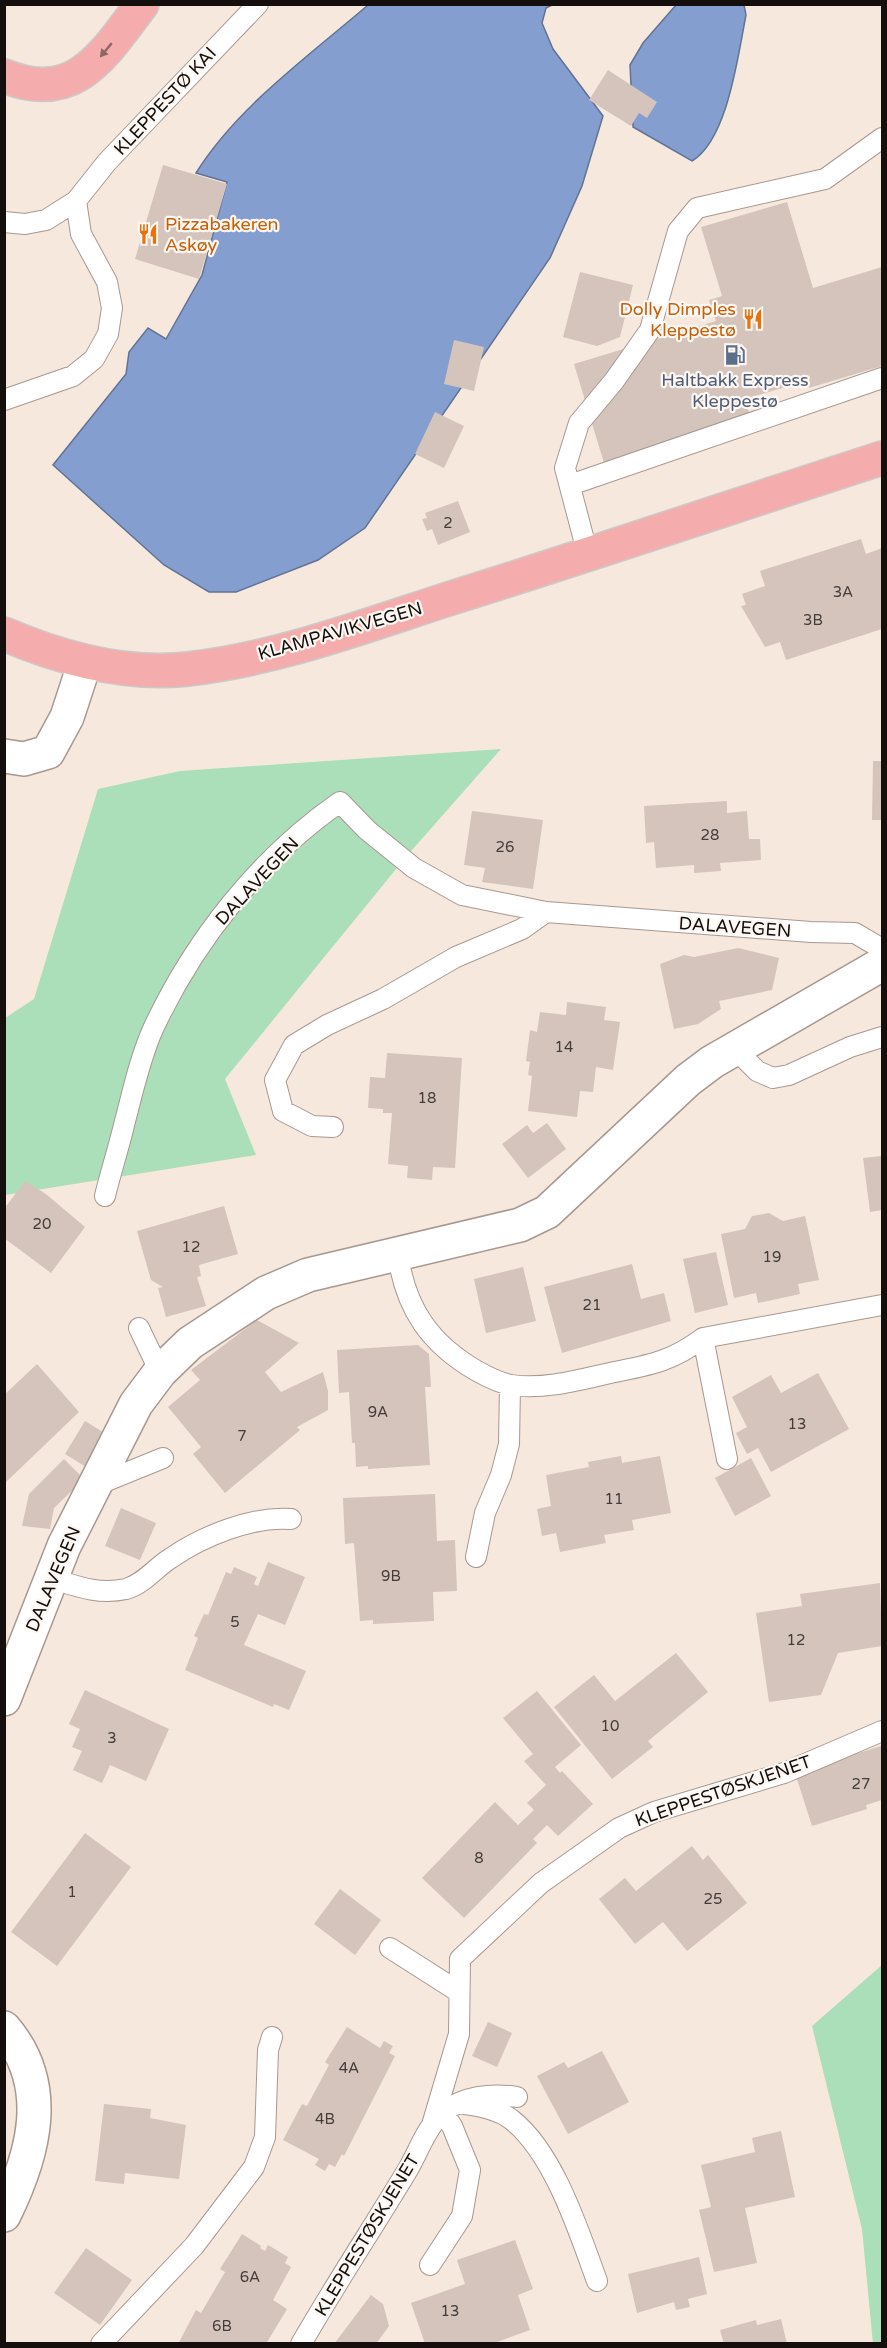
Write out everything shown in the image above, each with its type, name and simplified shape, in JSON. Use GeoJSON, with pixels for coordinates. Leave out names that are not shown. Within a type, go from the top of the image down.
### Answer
{"type":"FeatureCollection","features":[{"type":"Feature","properties":{"kind":"main road"},"geometry":{"type":"LineString","coordinates":[[4,76],[22,83],[42,86],[59,84],[83,74],[103,55],[142,4]]}},
{"type":"Feature","properties":{"kind":"main road","name":"KLAMPAVIKVEGEN"},"geometry":{"type":"LineString","coordinates":[[4,634],[84,662],[137,668],[187,669],[249,657],[312,642],[588,555],[882,458]]}},
{"type":"Feature","properties":{"kind":"street"},"geometry":{"type":"LineString","coordinates":[[4,756],[24,759],[48,752],[67,717],[84,662]]}},
{"type":"Feature","properties":{"kind":"street","name":"DALAVEGEN"},"geometry":{"type":"LineString","coordinates":[[8,1676],[50,1578],[136,1404],[160,1372],[190,1343],[266,1293],[308,1275],[398,1256],[520,1225],[547,1212],[688,1080],[735,1048],[882,964]]}},
{"type":"Feature","properties":{"kind":"street"},"geometry":{"type":"LineString","coordinates":[[4,2028],[24,2056],[34,2083],[36,2115],[34,2138],[4,2216]]}},
{"type":"Feature","properties":{"kind":"lane","name":"KLEPPESTØ KAI"},"geometry":{"type":"LineString","coordinates":[[4,222],[25,224],[46,220],[76,201],[107,162],[258,4]]}},
{"type":"Feature","properties":{"kind":"lane"},"geometry":{"type":"LineString","coordinates":[[588,555],[566,468],[579,423],[614,381],[650,330],[678,231],[697,208],[825,179],[882,138]]}},
{"type":"Feature","properties":{"kind":"lane"},"geometry":{"type":"LineString","coordinates":[[4,400],[73,376],[94,359],[108,334],[112,308],[107,282],[81,234],[76,201]]}},
{"type":"Feature","properties":{"kind":"lane"},"geometry":{"type":"LineString","coordinates":[[570,485],[882,378]]}},
{"type":"Feature","properties":{"kind":"lane","name":"DALAVEGEN"},"geometry":{"type":"LineString","coordinates":[[105,1196],[117,1146],[152,1031],[194,954],[223,914],[265,868],[317,818],[340,802],[367,831],[414,868],[462,895],[546,912],[811,932],[855,933],[882,948]]}},
{"type":"Feature","properties":{"kind":"lane"},"geometry":{"type":"LineString","coordinates":[[333,1127],[312,1126],[283,1111],[274,1080],[294,1045],[383,999],[456,957],[522,930],[546,912]]}},
{"type":"Feature","properties":{"kind":"lane"},"geometry":{"type":"LineString","coordinates":[[735,1048],[757,1071],[773,1078],[789,1075],[850,1047],[882,1037]]}},
{"type":"Feature","properties":{"kind":"lane"},"geometry":{"type":"LineString","coordinates":[[398,1256],[403,1284],[421,1322],[452,1357],[510,1385],[545,1385],[661,1362],[678,1356],[702,1338],[882,1305]]}},
{"type":"Feature","properties":{"kind":"lane"},"geometry":{"type":"LineString","coordinates":[[140,1328],[160,1372]]}},
{"type":"Feature","properties":{"kind":"lane"},"geometry":{"type":"LineString","coordinates":[[702,1338],[727,1459]]}},
{"type":"Feature","properties":{"kind":"lane"},"geometry":{"type":"LineString","coordinates":[[476,1557],[485,1513],[501,1475],[509,1444],[510,1385]]}},
{"type":"Feature","properties":{"kind":"lane"},"geometry":{"type":"LineString","coordinates":[[94,1486],[163,1458]]}},
{"type":"Feature","properties":{"kind":"lane"},"geometry":{"type":"LineString","coordinates":[[50,1578],[87,1590],[105,1592],[128,1588],[187,1548],[219,1534],[257,1521],[291,1519]]}},
{"type":"Feature","properties":{"kind":"lane","name":"KLEPPESTØSKJENET"},"geometry":{"type":"LineString","coordinates":[[301,2343],[445,2114],[459,2034],[460,1959],[466,1951],[541,1883],[619,1828],[654,1812],[784,1773],[882,1731]]}},
{"type":"Feature","properties":{"kind":"lane"},"geometry":{"type":"LineString","coordinates":[[390,1948],[459,1992]]}},
{"type":"Feature","properties":{"kind":"lane"},"geometry":{"type":"LineString","coordinates":[[101,2343],[194,2246],[254,2167],[265,2137],[268,2050],[272,2037]]}},
{"type":"Feature","properties":{"kind":"lane"},"geometry":{"type":"LineString","coordinates":[[445,2114],[481,2097],[502,2094],[517,2097]]}},
{"type":"Feature","properties":{"kind":"lane"},"geometry":{"type":"LineString","coordinates":[[445,2114],[481,2106],[512,2119],[544,2157],[574,2219],[597,2281]]}},
{"type":"Feature","properties":{"kind":"lane"},"geometry":{"type":"LineString","coordinates":[[430,2265],[462,2216],[470,2170],[445,2114]]}},
{"type":"Feature","properties":{"kind":"green space"},"geometry":{"type":"Polygon","coordinates":[[[501,749],[405,858],[225,1079],[256,1155],[5,1195],[5,1018],[34,999],[98,789],[180,771],[501,749]]]}},
{"type":"Feature","properties":{"kind":"green space"},"geometry":{"type":"Polygon","coordinates":[[[882,1965],[882,2343],[873,2344],[862,2229],[812,2026],[882,1965]]]}},
{"type":"Feature","properties":{"kind":"water"},"geometry":{"type":"Polygon","coordinates":[[[368,5],[552,5],[546,8],[542,23],[553,49],[603,116],[582,186],[550,258],[365,528],[318,560],[236,592],[209,592],[164,565],[53,465],[126,374],[129,352],[148,328],[166,339],[202,275],[227,182],[196,173],[232,126],[253,104],[368,5]]]}},
{"type":"Feature","properties":{"kind":"water"},"geometry":{"type":"Polygon","coordinates":[[[676,5],[744,5],[746,15],[730,95],[723,116],[704,150],[692,161],[633,127],[630,65],[643,43],[676,5]]]}},
{"type":"Feature","properties":{"kind":"building"},"geometry":{"type":"Polygon","coordinates":[[[608,70],[657,102],[647,118],[639,113],[631,126],[589,100],[608,70]]]}},
{"type":"Feature","properties":{"kind":"building"},"geometry":{"type":"Polygon","coordinates":[[[163,165],[227,184],[199,279],[135,259],[163,165]]]}},
{"type":"Feature","properties":{"kind":"building"},"geometry":{"type":"Polygon","coordinates":[[[787,202],[813,288],[882,267],[882,366],[809,388],[806,381],[745,399],[751,419],[604,463],[574,364],[716,321],[709,300],[722,296],[701,227],[787,202]]]}},
{"type":"Feature","properties":{"kind":"building"},"geometry":{"type":"Polygon","coordinates":[[[580,272],[633,285],[620,337],[597,346],[563,337],[580,272]]]}},
{"type":"Feature","properties":{"kind":"building"},"geometry":{"type":"Polygon","coordinates":[[[454,340],[484,347],[474,391],[444,384],[454,340]]]}},
{"type":"Feature","properties":{"kind":"building"},"geometry":{"type":"Polygon","coordinates":[[[435,412],[464,426],[444,468],[415,454],[435,412]]]}},
{"type":"Feature","properties":{"kind":"building"},"geometry":{"type":"Polygon","coordinates":[[[458,501],[470,532],[438,545],[432,529],[427,531],[422,519],[427,518],[425,513],[458,501]]]}},
{"type":"Feature","properties":{"kind":"building"},"geometry":{"type":"Polygon","coordinates":[[[861,539],[866,554],[882,548],[882,629],[786,660],[780,642],[765,647],[741,606],[746,605],[742,594],[765,586],[760,571],[861,539]]]}},
{"type":"Feature","properties":{"kind":"building"},"geometry":{"type":"Polygon","coordinates":[[[873,761],[882,761],[882,820],[872,820],[873,761]]]}},
{"type":"Feature","properties":{"kind":"building"},"geometry":{"type":"Polygon","coordinates":[[[727,801],[727,813],[747,811],[749,839],[760,839],[761,860],[720,863],[721,871],[694,873],[694,865],[656,868],[654,842],[646,843],[644,806],[727,801]]]}},
{"type":"Feature","properties":{"kind":"building"},"geometry":{"type":"Polygon","coordinates":[[[472,811],[543,820],[533,889],[482,882],[485,868],[464,865],[472,811]]]}},
{"type":"Feature","properties":{"kind":"building"},"geometry":{"type":"Polygon","coordinates":[[[738,948],[779,958],[772,990],[719,1001],[721,1009],[698,1024],[674,1029],[660,964],[684,955],[694,957],[738,948]]]}},
{"type":"Feature","properties":{"kind":"building"},"geometry":{"type":"Polygon","coordinates":[[[567,1002],[606,1007],[604,1020],[620,1022],[613,1070],[596,1067],[593,1092],[580,1091],[577,1117],[528,1111],[532,1076],[528,1075],[530,1062],[526,1061],[530,1030],[537,1032],[540,1012],[566,1015],[567,1002]]]}},
{"type":"Feature","properties":{"kind":"building"},"geometry":{"type":"Polygon","coordinates":[[[387,1053],[462,1058],[455,1168],[433,1167],[432,1180],[407,1178],[408,1166],[388,1164],[392,1113],[383,1113],[383,1109],[368,1108],[370,1077],[385,1078],[387,1053]]]}},
{"type":"Feature","properties":{"kind":"building"},"geometry":{"type":"Polygon","coordinates":[[[547,1123],[566,1149],[528,1178],[502,1144],[527,1125],[533,1133],[547,1123]]]}},
{"type":"Feature","properties":{"kind":"building"},"geometry":{"type":"Polygon","coordinates":[[[882,1156],[882,1210],[870,1212],[863,1158],[882,1156]]]}},
{"type":"Feature","properties":{"kind":"building"},"geometry":{"type":"Polygon","coordinates":[[[25,1181],[46,1194],[85,1227],[51,1273],[4,1238],[4,1209],[25,1181]]]}},
{"type":"Feature","properties":{"kind":"building"},"geometry":{"type":"Polygon","coordinates":[[[224,1206],[238,1254],[199,1265],[201,1276],[197,1277],[206,1306],[166,1317],[158,1288],[163,1287],[151,1280],[137,1231],[224,1206]]]}},
{"type":"Feature","properties":{"kind":"building"},"geometry":{"type":"Polygon","coordinates":[[[769,1213],[783,1221],[805,1216],[819,1280],[798,1284],[800,1294],[758,1303],[756,1293],[734,1298],[721,1234],[745,1229],[752,1216],[769,1213]]]}},
{"type":"Feature","properties":{"kind":"building"},"geometry":{"type":"Polygon","coordinates":[[[716,1252],[728,1305],[695,1313],[683,1259],[716,1252]]]}},
{"type":"Feature","properties":{"kind":"building"},"geometry":{"type":"Polygon","coordinates":[[[632,1264],[641,1299],[664,1293],[671,1321],[562,1353],[544,1287],[632,1264]]]}},
{"type":"Feature","properties":{"kind":"building"},"geometry":{"type":"Polygon","coordinates":[[[523,1267],[536,1321],[486,1333],[474,1279],[523,1267]]]}},
{"type":"Feature","properties":{"kind":"building"},"geometry":{"type":"Polygon","coordinates":[[[257,1320],[299,1343],[265,1372],[281,1392],[323,1372],[328,1391],[328,1410],[297,1427],[300,1430],[225,1493],[193,1454],[201,1447],[168,1407],[200,1380],[191,1370],[257,1320]]]}},
{"type":"Feature","properties":{"kind":"building"},"geometry":{"type":"Polygon","coordinates":[[[418,1345],[429,1354],[431,1387],[425,1387],[430,1465],[368,1469],[368,1466],[356,1467],[349,1392],[339,1393],[337,1350],[418,1345]]]}},
{"type":"Feature","properties":{"kind":"building"},"geometry":{"type":"Polygon","coordinates":[[[37,1364],[79,1412],[4,1484],[4,1395],[37,1364]]]}},
{"type":"Feature","properties":{"kind":"building"},"geometry":{"type":"Polygon","coordinates":[[[818,1373],[849,1429],[771,1472],[758,1448],[747,1454],[736,1433],[747,1427],[732,1397],[771,1375],[781,1393],[818,1373]]]}},
{"type":"Feature","properties":{"kind":"building"},"geometry":{"type":"Polygon","coordinates":[[[85,1421],[106,1434],[86,1467],[65,1454],[85,1421]]]}},
{"type":"Feature","properties":{"kind":"building"},"geometry":{"type":"Polygon","coordinates":[[[621,1456],[622,1463],[660,1456],[671,1513],[632,1520],[634,1530],[604,1535],[606,1543],[560,1552],[556,1533],[542,1536],[537,1509],[551,1506],[546,1475],[589,1467],[588,1462],[621,1456]]]}},
{"type":"Feature","properties":{"kind":"building"},"geometry":{"type":"Polygon","coordinates":[[[751,1458],[771,1496],[735,1516],[715,1478],[751,1458]]]}},
{"type":"Feature","properties":{"kind":"building"},"geometry":{"type":"Polygon","coordinates":[[[64,1459],[84,1479],[54,1508],[50,1529],[22,1526],[29,1494],[64,1459]]]}},
{"type":"Feature","properties":{"kind":"building"},"geometry":{"type":"Polygon","coordinates":[[[435,1494],[437,1541],[455,1540],[457,1591],[433,1592],[434,1621],[373,1624],[373,1620],[360,1621],[354,1543],[345,1544],[343,1498],[435,1494]]]}},
{"type":"Feature","properties":{"kind":"building"},"geometry":{"type":"Polygon","coordinates":[[[121,1508],[156,1523],[140,1560],[105,1546],[121,1508]]]}},
{"type":"Feature","properties":{"kind":"building"},"geometry":{"type":"Polygon","coordinates":[[[268,1562],[305,1577],[285,1625],[258,1614],[244,1645],[306,1671],[289,1710],[274,1704],[273,1707],[185,1670],[198,1638],[194,1636],[204,1614],[208,1615],[226,1572],[231,1574],[234,1567],[257,1577],[254,1584],[258,1586],[268,1562]]]}},
{"type":"Feature","properties":{"kind":"building"},"geometry":{"type":"Polygon","coordinates":[[[880,1583],[882,1646],[838,1653],[821,1695],[769,1702],[756,1613],[802,1606],[800,1594],[880,1583]]]}},
{"type":"Feature","properties":{"kind":"building"},"geometry":{"type":"Polygon","coordinates":[[[676,1653],[708,1692],[648,1741],[653,1747],[612,1779],[554,1707],[594,1675],[615,1701],[676,1653]]]}},
{"type":"Feature","properties":{"kind":"building"},"geometry":{"type":"Polygon","coordinates":[[[85,1690],[169,1729],[146,1781],[110,1765],[102,1783],[73,1770],[82,1751],[72,1747],[80,1729],[69,1724],[85,1690]]]}},
{"type":"Feature","properties":{"kind":"building"},"geometry":{"type":"Polygon","coordinates":[[[537,1691],[581,1745],[555,1767],[560,1773],[562,1771],[593,1804],[558,1836],[547,1825],[533,1839],[537,1843],[464,1918],[422,1878],[495,1802],[518,1825],[534,1810],[527,1803],[546,1785],[524,1761],[533,1754],[503,1718],[537,1691]]]}},
{"type":"Feature","properties":{"kind":"building"},"geometry":{"type":"Polygon","coordinates":[[[881,1746],[882,1800],[866,1805],[867,1809],[812,1826],[796,1776],[818,1769],[817,1766],[881,1746]]]}},
{"type":"Feature","properties":{"kind":"building"},"geometry":{"type":"Polygon","coordinates":[[[85,1833],[131,1867],[57,1966],[11,1932],[85,1833]]]}},
{"type":"Feature","properties":{"kind":"building"},"geometry":{"type":"Polygon","coordinates":[[[692,1846],[703,1860],[708,1855],[747,1903],[687,1951],[663,1922],[635,1944],[599,1899],[625,1878],[636,1891],[692,1846]]]}},
{"type":"Feature","properties":{"kind":"building"},"geometry":{"type":"Polygon","coordinates":[[[340,1889],[381,1920],[355,1955],[314,1924],[340,1889]]]}},
{"type":"Feature","properties":{"kind":"building"},"geometry":{"type":"Polygon","coordinates":[[[488,2022],[512,2033],[497,2067],[472,2056],[488,2022]]]}},
{"type":"Feature","properties":{"kind":"building"},"geometry":{"type":"Polygon","coordinates":[[[347,2027],[380,2048],[384,2041],[393,2046],[389,2053],[395,2056],[344,2156],[342,2154],[335,2167],[329,2164],[325,2171],[315,2165],[319,2159],[283,2140],[302,2104],[307,2106],[329,2065],[325,2062],[347,2027]]]}},
{"type":"Feature","properties":{"kind":"building"},"geometry":{"type":"Polygon","coordinates":[[[602,2051],[629,2102],[568,2134],[537,2076],[564,2062],[568,2068],[602,2051]]]}},
{"type":"Feature","properties":{"kind":"building"},"geometry":{"type":"Polygon","coordinates":[[[104,2104],[151,2109],[150,2118],[186,2125],[179,2179],[125,2173],[124,2184],[95,2181],[104,2104]]]}},
{"type":"Feature","properties":{"kind":"building"},"geometry":{"type":"Polygon","coordinates":[[[781,2131],[795,2197],[745,2208],[757,2263],[714,2272],[699,2210],[711,2207],[701,2165],[755,2152],[752,2138],[781,2131]]]}},
{"type":"Feature","properties":{"kind":"building"},"geometry":{"type":"Polygon","coordinates":[[[242,2234],[265,2251],[268,2245],[288,2257],[285,2263],[291,2267],[273,2300],[287,2309],[266,2344],[178,2344],[196,2310],[201,2313],[225,2272],[220,2269],[242,2234]]]}},
{"type":"Feature","properties":{"kind":"building"},"geometry":{"type":"Polygon","coordinates":[[[515,2240],[533,2289],[518,2295],[530,2330],[492,2344],[425,2344],[411,2303],[465,2284],[457,2260],[515,2240]]]}},
{"type":"Feature","properties":{"kind":"building"},"geometry":{"type":"Polygon","coordinates":[[[86,2248],[132,2280],[100,2325],[54,2293],[86,2248]]]}},
{"type":"Feature","properties":{"kind":"building"},"geometry":{"type":"Polygon","coordinates":[[[699,2257],[707,2294],[688,2299],[690,2307],[676,2310],[674,2302],[637,2313],[628,2274],[699,2257]]]}},
{"type":"Feature","properties":{"kind":"building"},"geometry":{"type":"Polygon","coordinates":[[[371,2295],[383,2304],[389,2326],[376,2344],[334,2344],[371,2295]]]}},
{"type":"Feature","properties":{"kind":"building"},"geometry":{"type":"Polygon","coordinates":[[[781,2319],[787,2344],[724,2344],[720,2330],[756,2320],[757,2325],[781,2319]]]}},
{"type":"Feature","properties":{"kind":"place","name":"Pizzabakeren Askøy"},"geometry":{"type":"Point","coordinates":[148,234]}},
{"type":"Feature","properties":{"kind":"place","name":"Dolly Dimples Kleppestø"},"geometry":{"type":"Point","coordinates":[753,319]}},
{"type":"Feature","properties":{"kind":"place","name":"Haltbakk Express Kleppestø"},"geometry":{"type":"Point","coordinates":[735,355]}}]}
